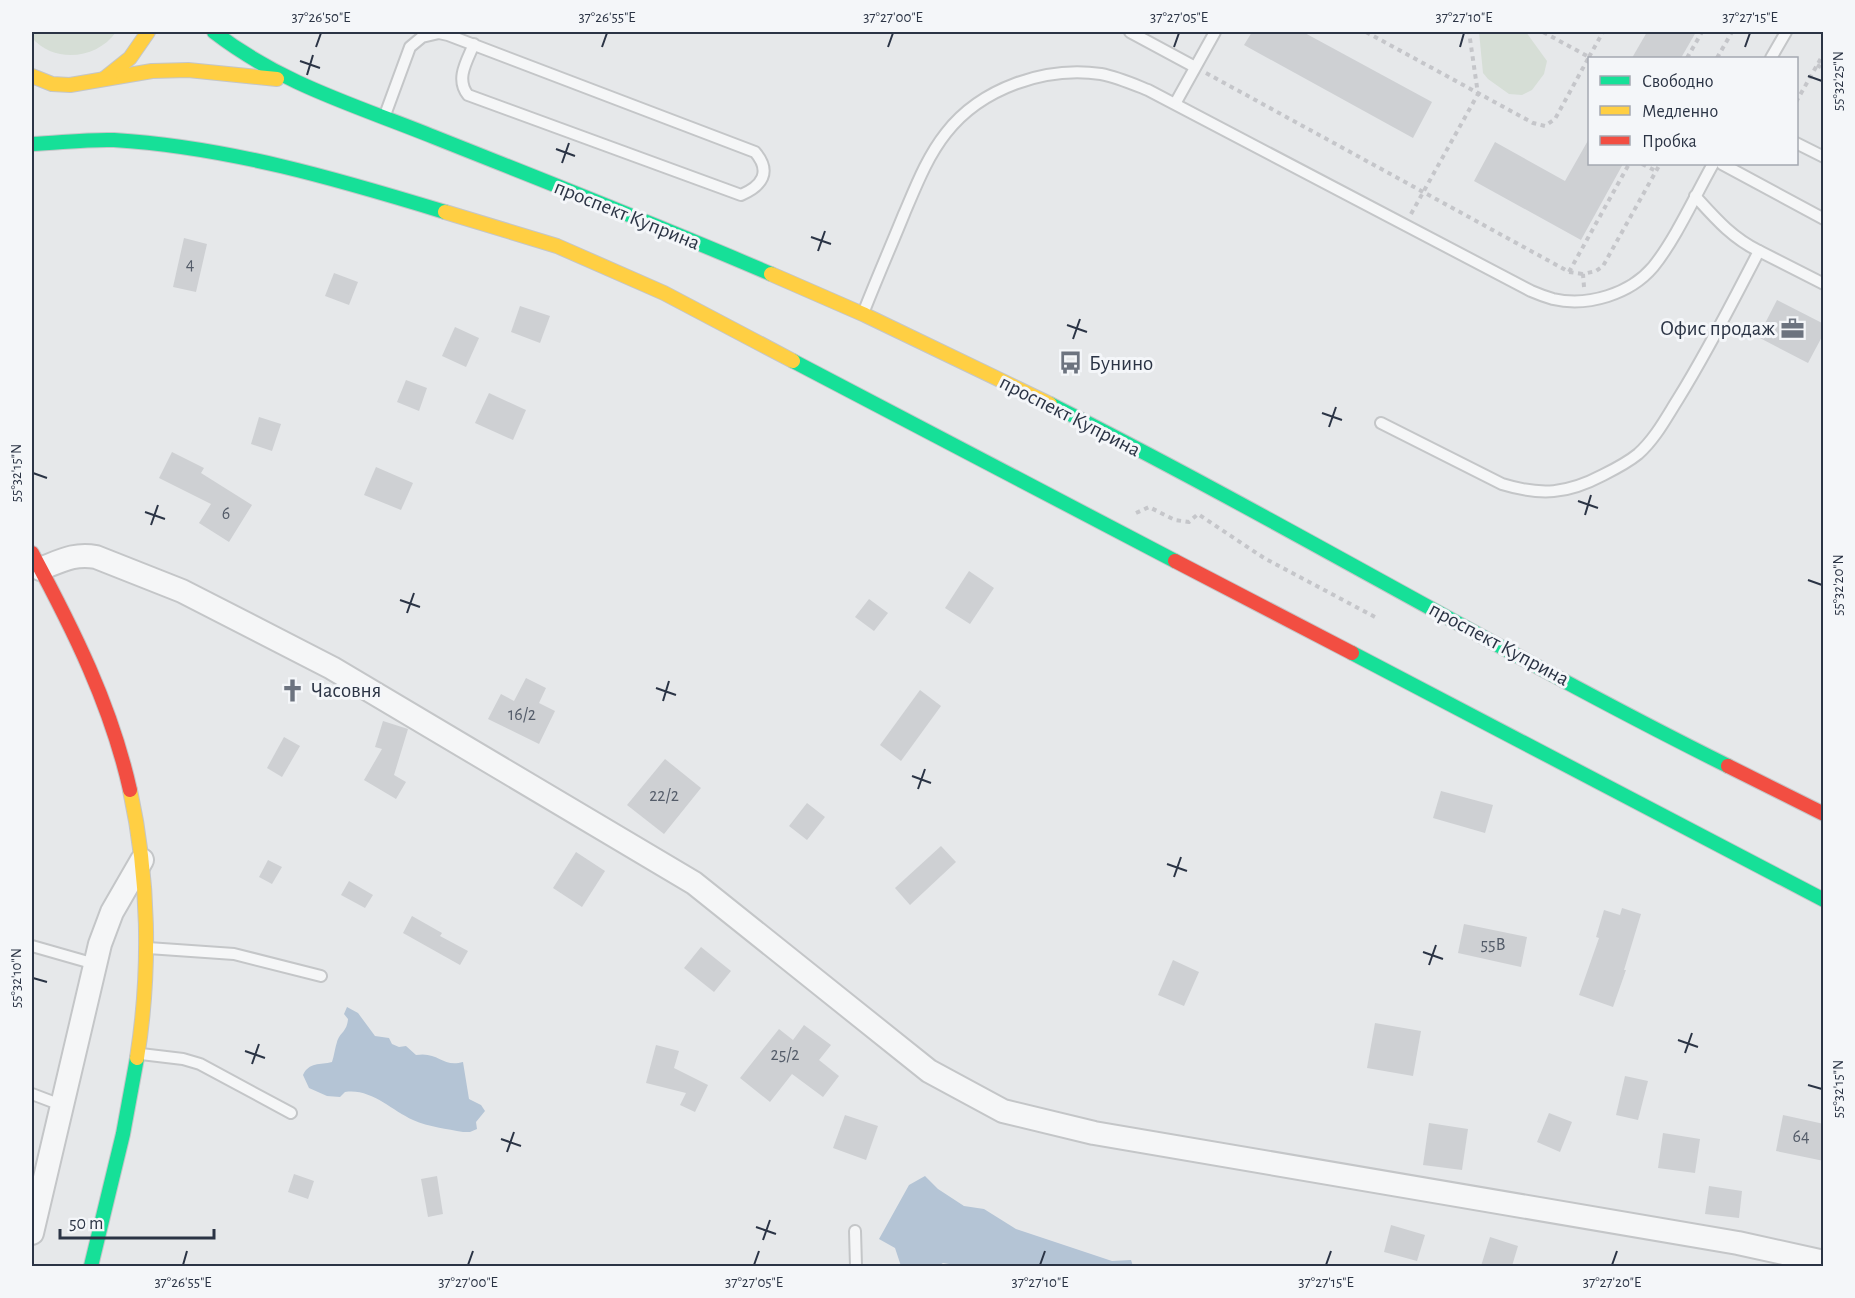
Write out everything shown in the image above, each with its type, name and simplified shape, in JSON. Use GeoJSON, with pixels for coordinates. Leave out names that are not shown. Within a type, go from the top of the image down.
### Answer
{"type":"FeatureCollection","features":[{"type":"Feature","properties":{"kind":"main road","name":"проспект Куприна"},"geometry":{"type":"LineString","coordinates":[[87,84],[119,70],[132,58],[148,32]]}},
{"type":"Feature","properties":{"kind":"main road","name":"проспект Куприна"},"geometry":{"type":"LineString","coordinates":[[214,32],[235,50],[287,80],[737,260],[949,354],[1202,483],[1694,749],[1824,814]]}},
{"type":"Feature","properties":{"kind":"main road","name":"проспект Куприна"},"geometry":{"type":"LineString","coordinates":[[33,77],[52,84],[70,85],[87,84],[152,71],[188,70],[287,80]]}},
{"type":"Feature","properties":{"kind":"main road"},"geometry":{"type":"LineString","coordinates":[[32,144],[113,140],[227,153],[333,178],[557,246],[664,293],[1824,900]]}},
{"type":"Feature","properties":{"kind":"main road"},"geometry":{"type":"LineString","coordinates":[[36,561],[80,645],[114,732],[136,819],[142,860],[145,948],[138,1054],[127,1114],[92,1266]]}},
{"type":"Feature","properties":{"kind":"street"},"geometry":{"type":"LineString","coordinates":[[36,561],[83,555],[96,557],[182,591],[332,668],[694,883],[929,1071],[1003,1111],[1095,1133],[1738,1243],[1824,1262]]}},
{"type":"Feature","properties":{"kind":"street"},"geometry":{"type":"LineString","coordinates":[[32,1233],[100,944],[112,912],[142,860]]}},
{"type":"Feature","properties":{"kind":"lane"},"geometry":{"type":"LineString","coordinates":[[1130,32],[1195,67]]}},
{"type":"Feature","properties":{"kind":"lane"},"geometry":{"type":"LineString","coordinates":[[1176,102],[1215,32]]}},
{"type":"Feature","properties":{"kind":"lane"},"geometry":{"type":"LineString","coordinates":[[1772,57],[1786,32]]}},
{"type":"Feature","properties":{"kind":"lane"},"geometry":{"type":"LineString","coordinates":[[384,117],[410,47],[422,37],[439,33],[448,34],[755,152],[763,167],[763,176],[759,185],[741,195],[468,95],[460,81],[474,44]]}},
{"type":"Feature","properties":{"kind":"lane"},"geometry":{"type":"LineString","coordinates":[[862,314],[924,168],[946,133],[965,113],[984,99],[1028,79],[1071,72],[1101,74],[1120,79],[1176,102],[1531,291],[1554,299],[1584,301],[1617,293],[1638,280],[1653,267],[1712,165]]}},
{"type":"Feature","properties":{"kind":"lane"},"geometry":{"type":"LineString","coordinates":[[1798,143],[1824,157]]}},
{"type":"Feature","properties":{"kind":"lane"},"geometry":{"type":"LineString","coordinates":[[1724,165],[1824,219]]}},
{"type":"Feature","properties":{"kind":"lane"},"geometry":{"type":"LineString","coordinates":[[1695,196],[1728,232],[1740,241],[1824,284]]}},
{"type":"Feature","properties":{"kind":"lane"},"geometry":{"type":"LineString","coordinates":[[1381,423],[1502,484],[1522,490],[1558,492],[1586,484],[1620,467],[1638,454],[1654,437],[1702,362],[1759,251]]}},
{"type":"Feature","properties":{"kind":"lane"},"geometry":{"type":"LineString","coordinates":[[32,946],[95,964]]}},
{"type":"Feature","properties":{"kind":"lane"},"geometry":{"type":"LineString","coordinates":[[145,948],[234,954],[321,976]]}},
{"type":"Feature","properties":{"kind":"lane"},"geometry":{"type":"LineString","coordinates":[[138,1054],[183,1059],[200,1064],[291,1113]]}},
{"type":"Feature","properties":{"kind":"lane"},"geometry":{"type":"LineString","coordinates":[[32,1094],[61,1105]]}},
{"type":"Feature","properties":{"kind":"lane"},"geometry":{"type":"LineString","coordinates":[[855,1231],[856,1266]]}},
{"type":"Feature","properties":{"kind":"path"},"geometry":{"type":"LineString","coordinates":[[1365,32],[1533,123],[1545,126],[1555,119],[1588,59]]}},
{"type":"Feature","properties":{"kind":"path"},"geometry":{"type":"LineString","coordinates":[[1406,224],[1478,94],[1469,32]]}},
{"type":"Feature","properties":{"kind":"path"},"geometry":{"type":"LineString","coordinates":[[1543,32],[1589,57],[1603,32]]}},
{"type":"Feature","properties":{"kind":"path"},"geometry":{"type":"LineString","coordinates":[[1688,57],[1702,32]]}},
{"type":"Feature","properties":{"kind":"path"},"geometry":{"type":"LineString","coordinates":[[1718,57],[1730,32]]}},
{"type":"Feature","properties":{"kind":"path"},"geometry":{"type":"LineString","coordinates":[[1798,100],[1824,53]]}},
{"type":"Feature","properties":{"kind":"path"},"geometry":{"type":"LineString","coordinates":[[1817,65],[1824,69]]}},
{"type":"Feature","properties":{"kind":"path"},"geometry":{"type":"LineString","coordinates":[[1195,67],[1569,272],[1583,274],[1596,271],[1603,266],[1659,165]]}},
{"type":"Feature","properties":{"kind":"path"},"geometry":{"type":"LineString","coordinates":[[1569,272],[1628,165]]}},
{"type":"Feature","properties":{"kind":"path"},"geometry":{"type":"LineString","coordinates":[[1644,165],[1656,171]]}},
{"type":"Feature","properties":{"kind":"path"},"geometry":{"type":"LineString","coordinates":[[1583,274],[1584,301]]}},
{"type":"Feature","properties":{"kind":"path"},"geometry":{"type":"LineString","coordinates":[[1120,532],[1128,517],[1149,507],[1175,520],[1189,522],[1198,514],[1264,558],[1376,617]]}},
{"type":"Feature","properties":{"kind":"shaded area"},"geometry":{"type":"Polygon","coordinates":[[[32,32],[116,32],[108,41],[87,53],[64,55],[41,46],[32,38],[32,32]]]}},
{"type":"Feature","properties":{"kind":"shaded area"},"geometry":{"type":"Polygon","coordinates":[[[1479,32],[1526,32],[1547,61],[1544,74],[1532,90],[1522,95],[1509,94],[1488,79],[1483,73],[1479,32]]]}},
{"type":"Feature","properties":{"kind":"water"},"geometry":{"type":"Polygon","coordinates":[[[347,1007],[358,1013],[375,1036],[389,1038],[392,1044],[399,1047],[406,1046],[416,1055],[430,1055],[450,1063],[463,1062],[469,1099],[481,1105],[485,1111],[476,1122],[477,1129],[463,1132],[413,1120],[364,1093],[345,1092],[340,1097],[327,1096],[309,1088],[303,1075],[312,1066],[332,1062],[336,1044],[347,1023],[348,1019],[344,1014],[347,1007]]]}},
{"type":"Feature","properties":{"kind":"water"},"geometry":{"type":"Polygon","coordinates":[[[925,1176],[938,1189],[964,1206],[984,1209],[1016,1229],[1112,1261],[1131,1260],[1133,1266],[962,1266],[943,1263],[938,1266],[901,1266],[895,1248],[879,1239],[909,1185],[925,1176]]]}},
{"type":"Feature","properties":{"kind":"building"},"geometry":{"type":"Polygon","coordinates":[[[1252,32],[1303,32],[1432,102],[1413,138],[1244,45],[1252,32]]]}},
{"type":"Feature","properties":{"kind":"building"},"geometry":{"type":"Polygon","coordinates":[[[1647,32],[1696,32],[1682,57],[1633,57],[1647,32]]]}},
{"type":"Feature","properties":{"kind":"building"},"geometry":{"type":"Polygon","coordinates":[[[1588,141],[1588,165],[1622,165],[1581,240],[1474,181],[1495,142],[1565,181],[1588,141]]]}},
{"type":"Feature","properties":{"kind":"building"},"geometry":{"type":"Polygon","coordinates":[[[184,238],[207,244],[196,292],[173,287],[184,238]]]}},
{"type":"Feature","properties":{"kind":"building"},"geometry":{"type":"Polygon","coordinates":[[[334,273],[358,282],[349,305],[325,296],[334,273]]]}},
{"type":"Feature","properties":{"kind":"building","name":"Офис продаж"},"geometry":{"type":"Polygon","coordinates":[[[1777,300],[1824,324],[1824,333],[1808,363],[1758,337],[1777,300]]]}},
{"type":"Feature","properties":{"kind":"building"},"geometry":{"type":"Polygon","coordinates":[[[520,306],[550,316],[540,343],[511,332],[520,306]]]}},
{"type":"Feature","properties":{"kind":"building"},"geometry":{"type":"Polygon","coordinates":[[[455,327],[479,338],[466,367],[442,356],[455,327]]]}},
{"type":"Feature","properties":{"kind":"building"},"geometry":{"type":"Polygon","coordinates":[[[406,380],[427,388],[419,411],[397,402],[406,380]]]}},
{"type":"Feature","properties":{"kind":"building"},"geometry":{"type":"Polygon","coordinates":[[[489,393],[526,410],[513,440],[475,423],[489,393]]]}},
{"type":"Feature","properties":{"kind":"building"},"geometry":{"type":"Polygon","coordinates":[[[259,417],[281,424],[272,451],[251,444],[259,417]]]}},
{"type":"Feature","properties":{"kind":"building"},"geometry":{"type":"Polygon","coordinates":[[[172,452],[204,468],[201,473],[252,505],[229,542],[199,523],[211,504],[159,478],[172,452]]]}},
{"type":"Feature","properties":{"kind":"building"},"geometry":{"type":"Polygon","coordinates":[[[376,467],[413,483],[401,510],[364,495],[376,467]]]}},
{"type":"Feature","properties":{"kind":"building"},"geometry":{"type":"Polygon","coordinates":[[[969,571],[994,588],[970,624],[945,608],[969,571]]]}},
{"type":"Feature","properties":{"kind":"building"},"geometry":{"type":"Polygon","coordinates":[[[869,599],[888,613],[874,631],[855,617],[869,599]]]}},
{"type":"Feature","properties":{"kind":"building"},"geometry":{"type":"Polygon","coordinates":[[[526,678],[546,688],[539,703],[555,711],[539,744],[488,719],[501,694],[514,701],[526,678]]]}},
{"type":"Feature","properties":{"kind":"building"},"geometry":{"type":"Polygon","coordinates":[[[920,690],[941,706],[901,761],[880,745],[920,690]]]}},
{"type":"Feature","properties":{"kind":"building"},"geometry":{"type":"Polygon","coordinates":[[[383,721],[408,729],[394,775],[406,782],[396,799],[364,780],[382,749],[375,747],[383,721]]]}},
{"type":"Feature","properties":{"kind":"building"},"geometry":{"type":"Polygon","coordinates":[[[284,737],[300,746],[282,777],[267,768],[284,737]]]}},
{"type":"Feature","properties":{"kind":"building"},"geometry":{"type":"Polygon","coordinates":[[[665,759],[701,788],[664,834],[627,805],[665,759]]]}},
{"type":"Feature","properties":{"kind":"building"},"geometry":{"type":"Polygon","coordinates":[[[1441,791],[1493,805],[1485,833],[1433,818],[1441,791]]]}},
{"type":"Feature","properties":{"kind":"building"},"geometry":{"type":"Polygon","coordinates":[[[807,803],[825,817],[807,840],[789,826],[807,803]]]}},
{"type":"Feature","properties":{"kind":"building"},"geometry":{"type":"Polygon","coordinates":[[[941,846],[956,862],[910,905],[895,888],[941,846]]]}},
{"type":"Feature","properties":{"kind":"building"},"geometry":{"type":"Polygon","coordinates":[[[576,852],[605,871],[582,907],[553,888],[576,852]]]}},
{"type":"Feature","properties":{"kind":"building"},"geometry":{"type":"Polygon","coordinates":[[[268,860],[282,867],[272,884],[259,877],[268,860]]]}},
{"type":"Feature","properties":{"kind":"building"},"geometry":{"type":"Polygon","coordinates":[[[349,881],[373,895],[365,908],[341,895],[349,881]]]}},
{"type":"Feature","properties":{"kind":"building"},"geometry":{"type":"Polygon","coordinates":[[[1622,908],[1641,914],[1613,1007],[1579,995],[1599,938],[1596,937],[1604,910],[1620,915],[1622,908]]]}},
{"type":"Feature","properties":{"kind":"building"},"geometry":{"type":"Polygon","coordinates":[[[412,916],[442,933],[440,936],[468,951],[460,965],[403,933],[412,916]]]}},
{"type":"Feature","properties":{"kind":"building"},"geometry":{"type":"Polygon","coordinates":[[[1464,924],[1527,937],[1521,967],[1458,953],[1464,924]]]}},
{"type":"Feature","properties":{"kind":"building"},"geometry":{"type":"Polygon","coordinates":[[[701,947],[731,971],[714,992],[684,968],[701,947]]]}},
{"type":"Feature","properties":{"kind":"building"},"geometry":{"type":"Polygon","coordinates":[[[1173,960],[1199,972],[1184,1006],[1158,995],[1173,960]]]}},
{"type":"Feature","properties":{"kind":"building"},"geometry":{"type":"Polygon","coordinates":[[[1375,1023],[1421,1031],[1413,1076],[1367,1068],[1375,1023]]]}},
{"type":"Feature","properties":{"kind":"building"},"geometry":{"type":"Polygon","coordinates":[[[804,1025],[831,1045],[819,1060],[839,1076],[823,1097],[792,1074],[770,1102],[740,1078],[779,1029],[793,1040],[804,1025]]]}},
{"type":"Feature","properties":{"kind":"building"},"geometry":{"type":"Polygon","coordinates":[[[656,1045],[679,1051],[674,1068],[708,1085],[695,1112],[680,1105],[686,1093],[646,1083],[656,1045]]]}},
{"type":"Feature","properties":{"kind":"building"},"geometry":{"type":"Polygon","coordinates":[[[1625,1076],[1648,1081],[1638,1120],[1616,1115],[1625,1076]]]}},
{"type":"Feature","properties":{"kind":"building"},"geometry":{"type":"Polygon","coordinates":[[[1549,1113],[1572,1122],[1560,1152],[1537,1142],[1549,1113]]]}},
{"type":"Feature","properties":{"kind":"building"},"geometry":{"type":"Polygon","coordinates":[[[845,1115],[878,1126],[866,1160],[833,1148],[845,1115]]]}},
{"type":"Feature","properties":{"kind":"building"},"geometry":{"type":"Polygon","coordinates":[[[1783,1115],[1824,1124],[1824,1161],[1776,1151],[1783,1115]]]}},
{"type":"Feature","properties":{"kind":"building"},"geometry":{"type":"Polygon","coordinates":[[[1429,1123],[1468,1129],[1462,1170],[1423,1165],[1429,1123]]]}},
{"type":"Feature","properties":{"kind":"building"},"geometry":{"type":"Polygon","coordinates":[[[1663,1133],[1700,1139],[1695,1173],[1658,1168],[1663,1133]]]}},
{"type":"Feature","properties":{"kind":"building"},"geometry":{"type":"Polygon","coordinates":[[[294,1174],[314,1181],[308,1199],[288,1192],[294,1174]]]}},
{"type":"Feature","properties":{"kind":"building"},"geometry":{"type":"Polygon","coordinates":[[[437,1176],[443,1214],[428,1217],[421,1179],[437,1176]]]}},
{"type":"Feature","properties":{"kind":"building"},"geometry":{"type":"Polygon","coordinates":[[[1709,1186],[1742,1191],[1739,1218],[1705,1214],[1709,1186]]]}},
{"type":"Feature","properties":{"kind":"building"},"geometry":{"type":"Polygon","coordinates":[[[1391,1225],[1425,1235],[1417,1261],[1384,1252],[1391,1225]]]}},
{"type":"Feature","properties":{"kind":"building"},"geometry":{"type":"Polygon","coordinates":[[[1490,1237],[1518,1246],[1512,1266],[1481,1266],[1490,1237]]]}},
{"type":"Feature","properties":{"kind":"traffic: fast"},"geometry":{"type":"LineString","coordinates":[[214,32],[266,66],[320,92],[603,204],[771,274]]}},
{"type":"Feature","properties":{"kind":"traffic: fast"},"geometry":{"type":"LineString","coordinates":[[32,144],[114,140],[199,150],[282,166],[445,212]]}},
{"type":"Feature","properties":{"kind":"traffic: fast"},"geometry":{"type":"LineString","coordinates":[[793,361],[1175,561]]}},
{"type":"Feature","properties":{"kind":"traffic: fast"},"geometry":{"type":"LineString","coordinates":[[1050,404],[1220,493],[1558,678],[1728,766]]}},
{"type":"Feature","properties":{"kind":"traffic: fast"},"geometry":{"type":"LineString","coordinates":[[1352,653],[1824,900]]}},
{"type":"Feature","properties":{"kind":"traffic: fast"},"geometry":{"type":"LineString","coordinates":[[91,1266],[123,1134],[137,1058]]}},
{"type":"Feature","properties":{"kind":"traffic: slow"},"geometry":{"type":"LineString","coordinates":[[105,78],[130,58],[148,32]]}},
{"type":"Feature","properties":{"kind":"traffic: slow"},"geometry":{"type":"LineString","coordinates":[[32,76],[52,84],[70,85],[152,71],[188,70],[277,79]]}},
{"type":"Feature","properties":{"kind":"traffic: slow"},"geometry":{"type":"LineString","coordinates":[[445,212],[557,246],[664,293],[793,361]]}},
{"type":"Feature","properties":{"kind":"traffic: slow"},"geometry":{"type":"LineString","coordinates":[[771,274],[865,315],[1050,404]]}},
{"type":"Feature","properties":{"kind":"traffic: slow"},"geometry":{"type":"LineString","coordinates":[[130,790],[141,856],[146,924],[144,991],[137,1058]]}},
{"type":"Feature","properties":{"kind":"traffic: jam"},"geometry":{"type":"LineString","coordinates":[[32,553],[89,668],[112,728],[130,790]]}},
{"type":"Feature","properties":{"kind":"traffic: jam"},"geometry":{"type":"LineString","coordinates":[[1175,561],[1352,653]]}},
{"type":"Feature","properties":{"kind":"traffic: jam"},"geometry":{"type":"LineString","coordinates":[[1728,766],[1824,814]]}},
{"type":"Feature","properties":{"kind":"place","name":"Офис продаж"},"geometry":{"type":"Point","coordinates":[1793,328]}},
{"type":"Feature","properties":{"kind":"place","name":"Бунино"},"geometry":{"type":"Point","coordinates":[1071,363]}},
{"type":"Feature","properties":{"kind":"place","name":"Часовня"},"geometry":{"type":"Point","coordinates":[293,690]}}]}
